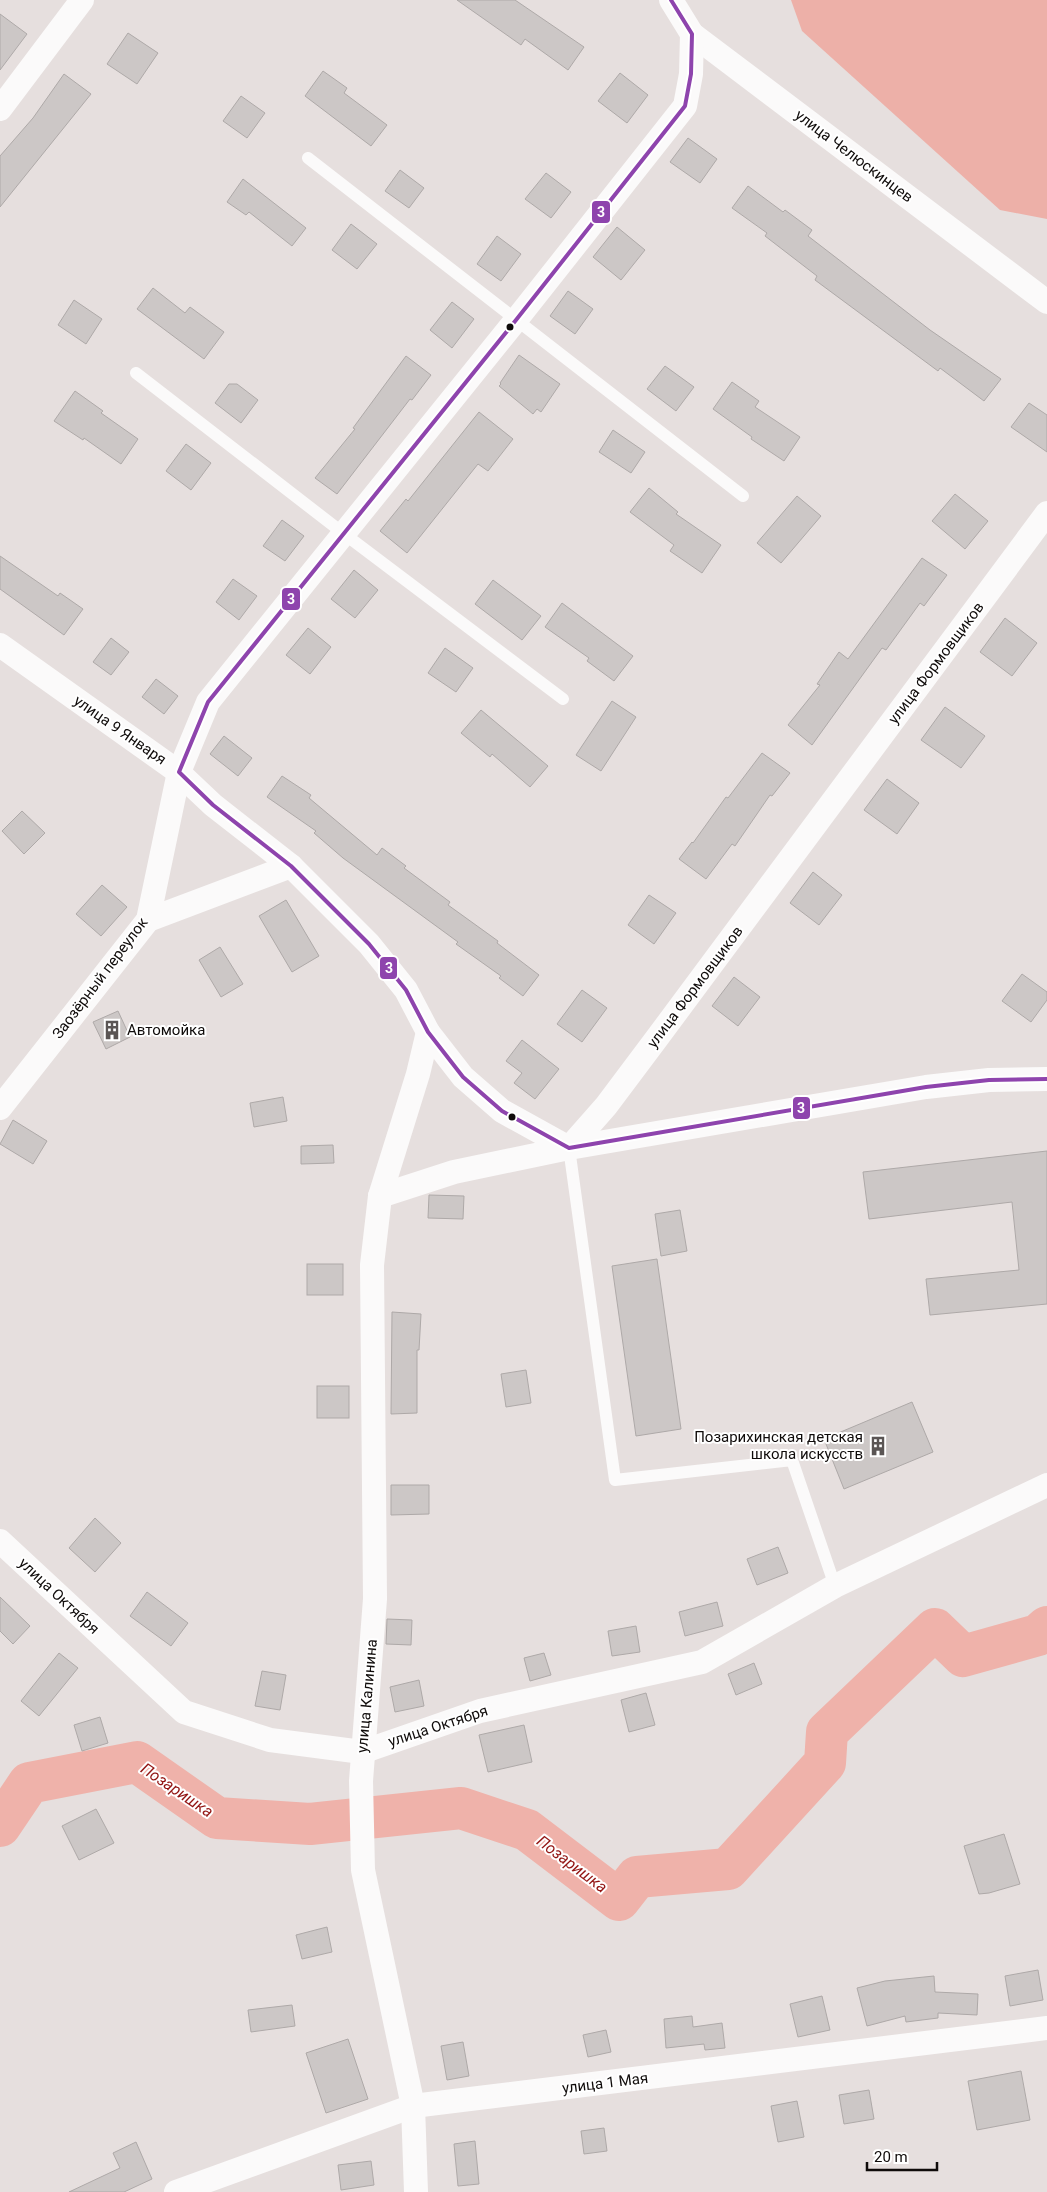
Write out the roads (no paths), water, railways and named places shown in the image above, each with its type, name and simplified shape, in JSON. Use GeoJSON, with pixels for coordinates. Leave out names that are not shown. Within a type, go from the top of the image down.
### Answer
{"type":"FeatureCollection","features":[{"type":"Feature","properties":{"kind":"street","name":"улица Челюскинцев"},"geometry":{"type":"LineString","coordinates":[[671,0],[692,34],[1047,302]]}},
{"type":"Feature","properties":{"kind":"street"},"geometry":{"type":"LineString","coordinates":[[0,109],[72,4]]}},
{"type":"Feature","properties":{"kind":"street","name":"Заозёрный переулок"},"geometry":{"type":"LineString","coordinates":[[0,1108],[148,920],[179,772],[208,702],[516,320],[685,106],[691,74],[692,34]]}},
{"type":"Feature","properties":{"kind":"street","name":"улица Формовщиков"},"geometry":{"type":"LineString","coordinates":[[569,1148],[606,1106],[1047,513]]}},
{"type":"Feature","properties":{"kind":"street","name":"улица 9 Января"},"geometry":{"type":"LineString","coordinates":[[0,645],[179,772],[213,805],[291,866],[369,944],[406,990],[428,1032],[462,1077],[502,1111],[569,1148]]}},
{"type":"Feature","properties":{"kind":"street"},"geometry":{"type":"LineString","coordinates":[[148,920],[291,866]]}},
{"type":"Feature","properties":{"kind":"street","name":"улица Калинина"},"geometry":{"type":"LineString","coordinates":[[416,2192],[413,2106],[363,1870],[361,1781],[375,1600],[372,1265],[380,1196],[418,1074],[428,1032]]}},
{"type":"Feature","properties":{"kind":"street"},"geometry":{"type":"LineString","coordinates":[[380,1196],[454,1172],[569,1148],[926,1087],[984,1080],[1045,1076]]}},
{"type":"Feature","properties":{"kind":"street","name":"улица Октября"},"geometry":{"type":"LineString","coordinates":[[0,1541],[184,1712],[270,1740],[362,1752],[480,1711],[702,1662],[835,1586],[1047,1485]]}},
{"type":"Feature","properties":{"kind":"street","name":"улица 1 Мая"},"geometry":{"type":"LineString","coordinates":[[176,2192],[413,2106],[1047,2028]]}},
{"type":"Feature","properties":{"kind":"lane"},"geometry":{"type":"LineString","coordinates":[[308,158],[743,496]]}},
{"type":"Feature","properties":{"kind":"lane"},"geometry":{"type":"LineString","coordinates":[[136,373],[343,533],[563,699]]}},
{"type":"Feature","properties":{"kind":"lane"},"geometry":{"type":"LineString","coordinates":[[569,1148],[614,1480],[792,1460],[835,1586]]}},
{"type":"Feature","properties":{"kind":"waterway","name":"Позаришка"},"geometry":{"type":"LineString","coordinates":[[0,1826],[29,1783],[137,1762],[217,1818],[310,1824],[461,1808],[527,1830],[619,1900],[637,1877],[728,1869],[825,1763],[827,1732],[935,1629],[963,1656],[1038,1635],[1047,1627]]}},
{"type":"Feature","properties":{"kind":"place","name":"Автомойка"},"geometry":{"type":"Point","coordinates":[112,1030]}},
{"type":"Feature","properties":{"kind":"place","name":"Позарихинская детская школа искусств"},"geometry":{"type":"Point","coordinates":[878,1446]}}]}
